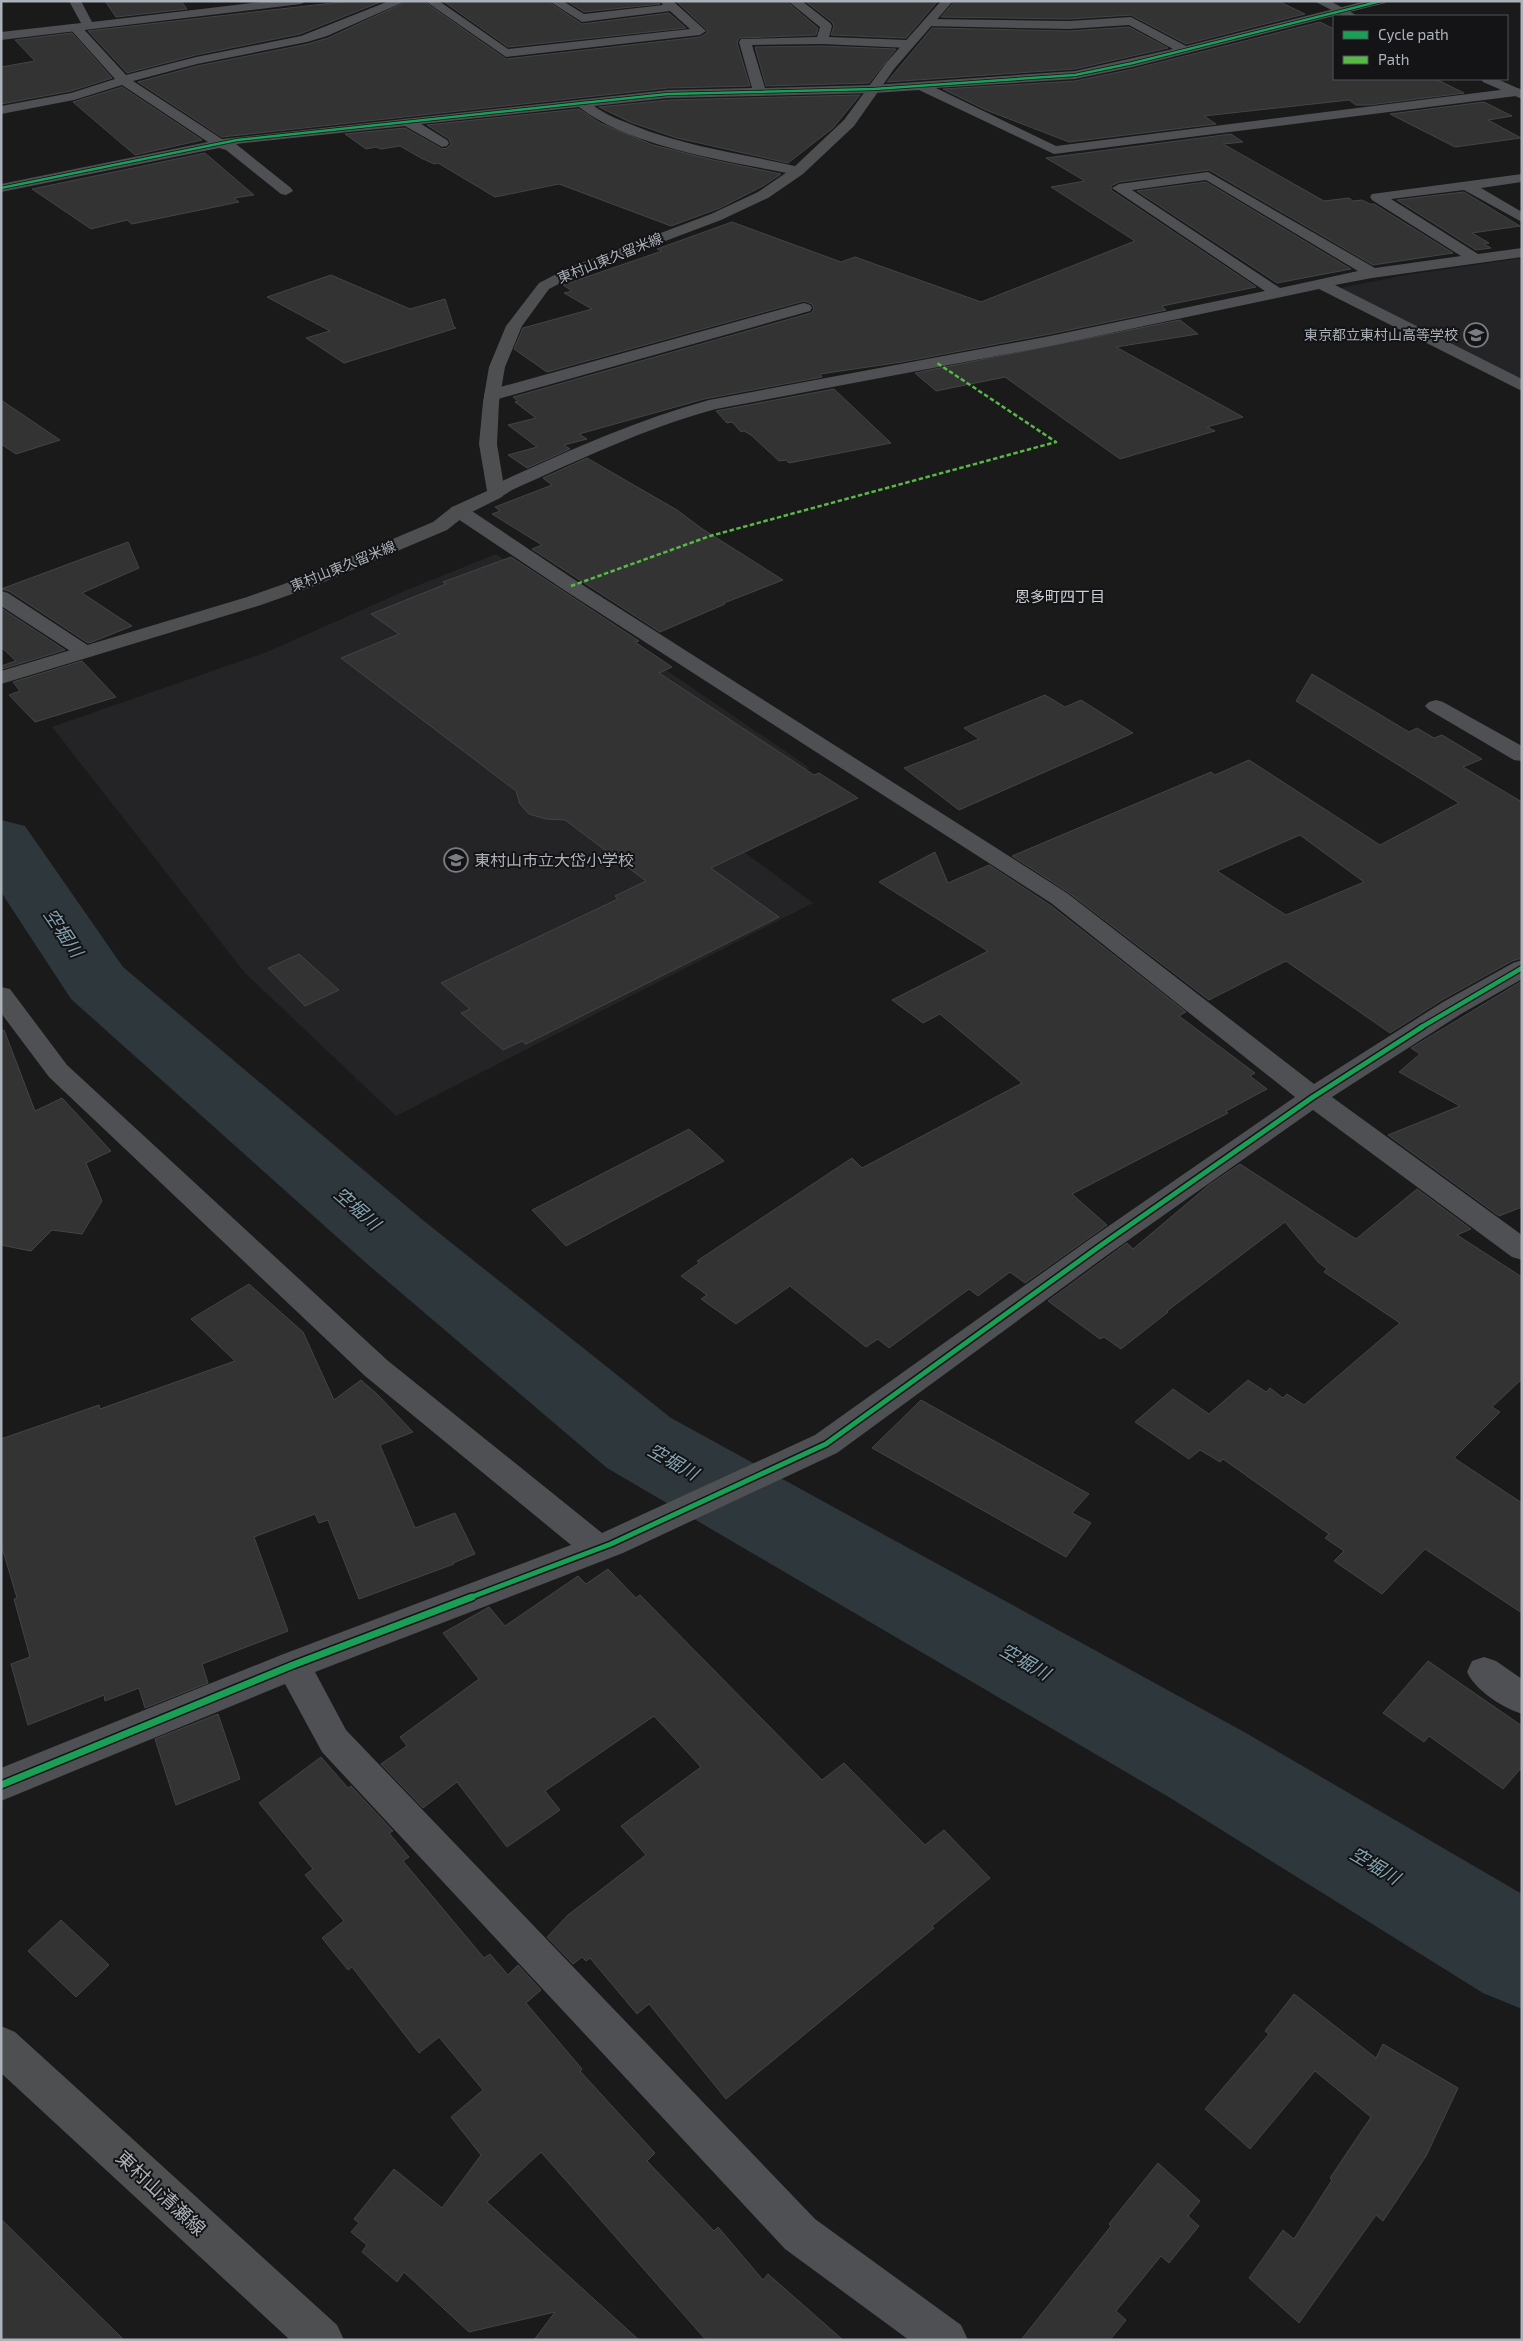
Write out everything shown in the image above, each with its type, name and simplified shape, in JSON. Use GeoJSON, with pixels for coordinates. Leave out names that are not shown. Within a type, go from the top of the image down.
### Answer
{"type":"FeatureCollection","features":[{"type":"Feature","properties":{"kind":"main road","name":"東村山東久留米線"},"geometry":{"type":"LineString","coordinates":[[1,678],[305,583],[440,526],[459,511],[496,493],[488,444],[492,394],[497,367],[514,326],[544,286],[573,271],[716,217],[763,195],[798,171],[849,123],[908,44],[947,1]]}},
{"type":"Feature","properties":{"kind":"main road","name":"東村山清瀬線"},"geometry":{"type":"LineString","coordinates":[[1,2046],[322,2340]]}},
{"type":"Feature","properties":{"kind":"street"},"geometry":{"type":"LineString","coordinates":[[75,1],[88,26]]}},
{"type":"Feature","properties":{"kind":"street"},"geometry":{"type":"LineString","coordinates":[[1,36],[301,1]]}},
{"type":"Feature","properties":{"kind":"street"},"geometry":{"type":"LineString","coordinates":[[1,110],[74,96],[123,80],[196,61],[303,39],[324,33],[400,1]]}},
{"type":"Feature","properties":{"kind":"street"},"geometry":{"type":"LineString","coordinates":[[431,1],[506,53],[700,31],[670,4],[582,18],[555,1]]}},
{"type":"Feature","properties":{"kind":"street"},"geometry":{"type":"LineString","coordinates":[[794,1],[826,26],[822,40]]}},
{"type":"Feature","properties":{"kind":"street"},"geometry":{"type":"LineString","coordinates":[[1320,1],[1350,15]]}},
{"type":"Feature","properties":{"kind":"street"},"geometry":{"type":"LineString","coordinates":[[1,188],[237,140],[582,103],[668,94],[874,89],[1075,75],[1133,63],[1182,49],[1382,1]]}},
{"type":"Feature","properties":{"kind":"street"},"geometry":{"type":"LineString","coordinates":[[929,23],[1069,25],[1131,21],[1182,49]]}},
{"type":"Feature","properties":{"kind":"street"},"geometry":{"type":"LineString","coordinates":[[75,27],[123,80],[221,144],[231,147],[286,191]]}},
{"type":"Feature","properties":{"kind":"street"},"geometry":{"type":"LineString","coordinates":[[766,91],[745,42],[822,40],[908,44]]}},
{"type":"Feature","properties":{"kind":"street"},"geometry":{"type":"LineString","coordinates":[[1489,80],[1519,93]]}},
{"type":"Feature","properties":{"kind":"street"},"geometry":{"type":"LineString","coordinates":[[921,86],[1054,150],[1519,93]]}},
{"type":"Feature","properties":{"kind":"street"},"geometry":{"type":"LineString","coordinates":[[758,106],[766,91]]}},
{"type":"Feature","properties":{"kind":"street"},"geometry":{"type":"LineString","coordinates":[[582,103],[600,117],[645,136],[703,152],[798,171]]}},
{"type":"Feature","properties":{"kind":"street"},"geometry":{"type":"LineString","coordinates":[[410,122],[442,143]]}},
{"type":"Feature","properties":{"kind":"street"},"geometry":{"type":"LineString","coordinates":[[1278,293],[1120,188],[1208,176],[1372,273]]}},
{"type":"Feature","properties":{"kind":"street"},"geometry":{"type":"LineString","coordinates":[[1474,258],[1377,197],[1522,178]]}},
{"type":"Feature","properties":{"kind":"street"},"geometry":{"type":"LineString","coordinates":[[1466,185],[1522,218]]}},
{"type":"Feature","properties":{"kind":"street"},"geometry":{"type":"LineString","coordinates":[[496,493],[506,486],[630,432],[684,411],[1050,342],[1372,273],[1522,252]]}},
{"type":"Feature","properties":{"kind":"street"},"geometry":{"type":"LineString","coordinates":[[1321,284],[1522,386]]}},
{"type":"Feature","properties":{"kind":"street"},"geometry":{"type":"LineString","coordinates":[[492,394],[804,308]]}},
{"type":"Feature","properties":{"kind":"street"},"geometry":{"type":"LineString","coordinates":[[459,511],[571,586],[1058,898],[1313,1097],[1522,1250]]}},
{"type":"Feature","properties":{"kind":"street"},"geometry":{"type":"LineString","coordinates":[[1,597],[85,652]]}},
{"type":"Feature","properties":{"kind":"street"},"geometry":{"type":"LineString","coordinates":[[1436,706],[1522,755]]}},
{"type":"Feature","properties":{"kind":"street"},"geometry":{"type":"LineString","coordinates":[[1,1785],[293,1665],[604,1546],[826,1444],[1100,1246],[1313,1097],[1452,1008],[1522,968]]}},
{"type":"Feature","properties":{"kind":"street"},"geometry":{"type":"LineString","coordinates":[[1,995],[58,1071],[376,1368],[604,1546]]}},
{"type":"Feature","properties":{"kind":"street"},"geometry":{"type":"LineString","coordinates":[[293,1665],[334,1741],[800,2234],[946,2340]]}},
{"type":"Feature","properties":{"kind":"street"},"geometry":{"type":"LineString","coordinates":[[1484,1672],[1522,1699]]}},
{"type":"Feature","properties":{"kind":"shaded area","name":"東京都立東村山高等学校"},"geometry":{"type":"Polygon","coordinates":[[[1522,258],[1522,381],[1340,288],[1406,275],[1522,258]]]}},
{"type":"Feature","properties":{"kind":"shaded area","name":"東村山市立大岱小学校"},"geometry":{"type":"Polygon","coordinates":[[[496,554],[810,768],[697,817],[813,903],[396,1116],[245,973],[52,727],[267,652],[407,590],[496,554]]]}},
{"type":"Feature","properties":{"kind":"building"},"geometry":{"type":"Polygon","coordinates":[[[105,1],[181,1],[187,9],[116,17],[105,1]]]}},
{"type":"Feature","properties":{"kind":"building"},"geometry":{"type":"Polygon","coordinates":[[[350,1],[383,1],[300,34],[196,55],[127,73],[88,31],[350,1]]]}},
{"type":"Feature","properties":{"kind":"building"},"geometry":{"type":"Polygon","coordinates":[[[408,1],[423,1],[506,59],[700,37],[707,33],[707,30],[676,1],[786,1],[818,28],[816,35],[739,38],[737,43],[750,86],[668,88],[222,137],[138,82],[197,66],[308,44],[328,38],[408,1]]]}},
{"type":"Feature","properties":{"kind":"building"},"geometry":{"type":"Polygon","coordinates":[[[443,1],[547,1],[582,24],[669,13],[686,28],[508,47],[443,1]]]}},
{"type":"Feature","properties":{"kind":"building"},"geometry":{"type":"Polygon","coordinates":[[[567,1],[658,1],[660,4],[584,12],[567,1]]]}},
{"type":"Feature","properties":{"kind":"building"},"geometry":{"type":"Polygon","coordinates":[[[805,1],[938,1],[906,38],[831,35],[834,26],[832,22],[805,1]]]}},
{"type":"Feature","properties":{"kind":"building"},"geometry":{"type":"Polygon","coordinates":[[[955,1],[1278,1],[1305,14],[1186,44],[1131,15],[1069,19],[941,17],[955,1]]]}},
{"type":"Feature","properties":{"kind":"building"},"geometry":{"type":"Polygon","coordinates":[[[1320,22],[1333,28],[1333,80],[1438,80],[1464,93],[1369,105],[1356,105],[1349,100],[1204,116],[1216,124],[1069,142],[986,110],[943,89],[1075,81],[1133,69],[1320,22]]]}},
{"type":"Feature","properties":{"kind":"building"},"geometry":{"type":"Polygon","coordinates":[[[1129,27],[1168,48],[1075,69],[887,82],[932,28],[1069,31],[1129,27]]]}},
{"type":"Feature","properties":{"kind":"building"},"geometry":{"type":"Polygon","coordinates":[[[72,33],[112,78],[71,91],[1,104],[1,67],[35,61],[15,40],[72,33]]]}},
{"type":"Feature","properties":{"kind":"building"},"geometry":{"type":"Polygon","coordinates":[[[822,46],[896,49],[869,83],[766,86],[755,47],[822,46]]]}},
{"type":"Feature","properties":{"kind":"building"},"geometry":{"type":"Polygon","coordinates":[[[122,87],[202,140],[135,155],[73,102],[122,87]]]}},
{"type":"Feature","properties":{"kind":"building"},"geometry":{"type":"Polygon","coordinates":[[[860,95],[833,128],[788,163],[677,138],[630,122],[599,107],[668,100],[860,95]]]}},
{"type":"Feature","properties":{"kind":"building"},"geometry":{"type":"Polygon","coordinates":[[[1484,102],[1512,116],[1488,120],[1521,138],[1455,147],[1390,114],[1484,102]]]}},
{"type":"Feature","properties":{"kind":"building"},"geometry":{"type":"Polygon","coordinates":[[[579,109],[600,123],[653,145],[781,174],[763,186],[720,208],[671,226],[559,184],[495,197],[438,163],[434,164],[400,146],[366,149],[345,134],[405,128],[442,149],[447,148],[451,144],[449,139],[427,125],[579,109]]]}},
{"type":"Feature","properties":{"kind":"building"},"geometry":{"type":"Polygon","coordinates":[[[1231,134],[1243,142],[1223,144],[1324,201],[1349,198],[1353,201],[1362,200],[1374,204],[1453,253],[1373,265],[1209,170],[1119,182],[1111,186],[1111,190],[1256,287],[1162,306],[1166,310],[1050,334],[902,362],[820,374],[822,377],[704,399],[579,434],[587,439],[564,445],[570,449],[527,468],[508,455],[537,447],[508,425],[536,418],[515,402],[518,401],[513,397],[811,313],[814,309],[812,304],[804,301],[547,372],[514,349],[523,328],[592,309],[564,293],[572,291],[563,285],[662,251],[657,249],[732,222],[841,262],[855,257],[981,302],[1135,241],[1051,187],[1085,181],[1046,158],[1231,134]]]}},
{"type":"Feature","properties":{"kind":"building"},"geometry":{"type":"Polygon","coordinates":[[[205,153],[254,195],[234,198],[239,202],[132,224],[127,220],[91,229],[32,189],[205,153]]]}},
{"type":"Feature","properties":{"kind":"building"},"geometry":{"type":"Polygon","coordinates":[[[1206,182],[1351,269],[1277,283],[1137,191],[1206,182]]]}},
{"type":"Feature","properties":{"kind":"building"},"geometry":{"type":"Polygon","coordinates":[[[1464,192],[1520,226],[1472,233],[1489,243],[1484,244],[1491,248],[1476,250],[1397,200],[1464,192]]]}},
{"type":"Feature","properties":{"kind":"building"},"geometry":{"type":"Polygon","coordinates":[[[331,275],[410,309],[445,299],[454,327],[456,328],[344,363],[306,338],[330,331],[267,297],[331,275]]]}},
{"type":"Feature","properties":{"kind":"building"},"geometry":{"type":"Polygon","coordinates":[[[1180,320],[1198,334],[1116,347],[1243,417],[1207,427],[1215,431],[1120,459],[1005,377],[936,391],[915,373],[1180,320]]]}},
{"type":"Feature","properties":{"kind":"building"},"geometry":{"type":"Polygon","coordinates":[[[834,389],[891,443],[789,463],[786,460],[779,461],[751,435],[744,431],[741,432],[732,422],[727,423],[716,411],[834,389]]]}},
{"type":"Feature","properties":{"kind":"building"},"geometry":{"type":"Polygon","coordinates":[[[1,400],[60,440],[16,454],[1,444],[1,400]]]}},
{"type":"Feature","properties":{"kind":"building"},"geometry":{"type":"Polygon","coordinates":[[[587,458],[677,510],[701,528],[783,580],[724,603],[660,632],[532,549],[542,545],[492,514],[500,511],[495,507],[552,485],[543,478],[587,458]]]}},
{"type":"Feature","properties":{"kind":"building"},"geometry":{"type":"Polygon","coordinates":[[[128,542],[139,568],[82,593],[132,626],[92,642],[88,643],[9,591],[1,589],[128,542]]]}},
{"type":"Feature","properties":{"kind":"building"},"geometry":{"type":"Polygon","coordinates":[[[511,557],[639,641],[635,642],[672,667],[659,673],[814,775],[819,773],[858,798],[711,868],[779,917],[526,1044],[522,1041],[503,1050],[461,1013],[470,1009],[441,983],[618,899],[615,896],[646,881],[565,820],[546,819],[529,814],[520,804],[516,791],[341,658],[399,634],[371,614],[446,584],[443,582],[511,557]]]}},
{"type":"Feature","properties":{"kind":"building"},"geometry":{"type":"Polygon","coordinates":[[[1,608],[65,650],[2,669],[1,666],[16,661],[1,647],[1,608]]]}},
{"type":"Feature","properties":{"kind":"building"},"geometry":{"type":"Polygon","coordinates":[[[82,661],[116,697],[35,722],[9,695],[20,691],[13,682],[82,661]]]}},
{"type":"Feature","properties":{"kind":"building"},"geometry":{"type":"Polygon","coordinates":[[[1312,674],[1409,732],[1417,728],[1434,738],[1442,735],[1482,759],[1463,767],[1522,802],[1522,958],[1512,961],[1442,1000],[1390,1033],[1286,961],[1209,1000],[1068,892],[1012,856],[1211,772],[1215,775],[1249,760],[1380,845],[1459,803],[1296,701],[1312,674]],[[1300,835],[1217,871],[1286,915],[1364,882],[1300,835]]]}},
{"type":"Feature","properties":{"kind":"building"},"geometry":{"type":"Polygon","coordinates":[[[1045,695],[1065,707],[1081,700],[1133,733],[959,810],[904,768],[979,739],[964,728],[1045,695]]]}},
{"type":"Feature","properties":{"kind":"building"},"geometry":{"type":"Polygon","coordinates":[[[935,852],[948,883],[989,865],[1050,905],[1186,1012],[1179,1016],[1255,1073],[1250,1076],[1267,1089],[1226,1111],[1228,1113],[1072,1194],[1107,1225],[1025,1283],[1010,1272],[978,1296],[969,1289],[889,1348],[878,1339],[866,1347],[790,1286],[736,1324],[701,1299],[707,1295],[681,1276],[699,1263],[697,1261],[852,1158],[862,1168],[1022,1083],[940,1014],[923,1023],[892,1000],[988,951],[879,882],[935,852]]]}},
{"type":"Feature","properties":{"kind":"building"},"geometry":{"type":"Polygon","coordinates":[[[299,954],[339,990],[305,1006],[268,968],[299,954]]]}},
{"type":"Feature","properties":{"kind":"building"},"geometry":{"type":"Polygon","coordinates":[[[1522,981],[1522,1207],[1499,1216],[1388,1135],[1460,1106],[1399,1072],[1420,1054],[1411,1048],[1522,981]]]}},
{"type":"Feature","properties":{"kind":"building"},"geometry":{"type":"Polygon","coordinates":[[[4,1030],[35,1111],[62,1098],[111,1151],[86,1163],[102,1201],[82,1234],[52,1230],[31,1251],[1,1245],[1,1031],[4,1030]]]}},
{"type":"Feature","properties":{"kind":"building"},"geometry":{"type":"Polygon","coordinates":[[[689,1129],[724,1161],[566,1246],[532,1210],[689,1129]]]}},
{"type":"Feature","properties":{"kind":"building"},"geometry":{"type":"Polygon","coordinates":[[[1240,1164],[1356,1239],[1417,1189],[1471,1229],[1457,1235],[1522,1277],[1522,1379],[1492,1407],[1500,1412],[1454,1458],[1522,1503],[1522,1613],[1425,1549],[1382,1594],[1334,1561],[1344,1551],[1325,1538],[1329,1534],[1223,1459],[1220,1462],[1200,1450],[1189,1459],[1135,1422],[1173,1389],[1209,1414],[1248,1380],[1266,1392],[1270,1388],[1283,1398],[1287,1394],[1304,1405],[1400,1323],[1324,1272],[1327,1269],[1318,1262],[1285,1222],[1167,1311],[1121,1349],[1104,1337],[1100,1339],[1048,1301],[1127,1243],[1133,1249],[1209,1185],[1240,1164]]]}},
{"type":"Feature","properties":{"kind":"building"},"geometry":{"type":"Polygon","coordinates":[[[249,1284],[303,1332],[334,1400],[361,1380],[413,1432],[380,1445],[415,1528],[455,1513],[475,1554],[454,1564],[359,1599],[328,1520],[319,1523],[315,1514],[254,1537],[288,1631],[202,1664],[208,1683],[145,1708],[139,1688],[105,1701],[104,1695],[28,1725],[11,1664],[30,1657],[14,1599],[17,1598],[1,1544],[1,1439],[99,1405],[100,1409],[235,1361],[191,1319],[249,1284]]]}},
{"type":"Feature","properties":{"kind":"building"},"geometry":{"type":"Polygon","coordinates":[[[921,1400],[1089,1494],[1072,1513],[1091,1523],[1066,1557],[872,1448],[921,1400]]]}},
{"type":"Feature","properties":{"kind":"building"},"geometry":{"type":"Polygon","coordinates":[[[608,1569],[636,1598],[640,1595],[822,1780],[844,1763],[925,1845],[944,1830],[990,1878],[932,1926],[934,1928],[726,2099],[649,2004],[637,2014],[590,1958],[586,1961],[582,1957],[573,1964],[547,1937],[568,1915],[646,1855],[621,1826],[701,1767],[654,1716],[545,1791],[560,1810],[507,1847],[457,1782],[423,1808],[381,1764],[407,1746],[400,1737],[479,1679],[443,1633],[489,1607],[505,1626],[578,1576],[586,1584],[608,1569]]]}},
{"type":"Feature","properties":{"kind":"building"},"geometry":{"type":"Polygon","coordinates":[[[1428,1661],[1522,1726],[1522,1767],[1503,1789],[1429,1736],[1424,1742],[1383,1713],[1428,1661]]]}},
{"type":"Feature","properties":{"kind":"building"},"geometry":{"type":"Polygon","coordinates":[[[218,1714],[240,1779],[176,1805],[155,1739],[218,1714]]]}},
{"type":"Feature","properties":{"kind":"building"},"geometry":{"type":"Polygon","coordinates":[[[321,1757],[348,1788],[351,1786],[393,1831],[389,1833],[409,1857],[403,1861],[484,1958],[490,1954],[508,1975],[518,1965],[541,1990],[526,2003],[582,2069],[580,2071],[655,2153],[647,2161],[714,2231],[718,2227],[763,2280],[768,2274],[843,2340],[706,2340],[541,2152],[487,2202],[639,2340],[534,2340],[555,2312],[469,2332],[404,2272],[397,2282],[362,2252],[367,2245],[351,2232],[359,2223],[354,2219],[394,2169],[442,2208],[481,2155],[451,2117],[483,2090],[439,2037],[419,2053],[352,1967],[348,1970],[322,1938],[344,1921],[305,1875],[313,1869],[259,1803],[321,1757]]]}},
{"type":"Feature","properties":{"kind":"building"},"geometry":{"type":"Polygon","coordinates":[[[61,1920],[109,1965],[76,1997],[28,1951],[61,1920]]]}},
{"type":"Feature","properties":{"kind":"building"},"geometry":{"type":"Polygon","coordinates":[[[1294,1994],[1376,2058],[1383,2044],[1458,2088],[1426,2156],[1383,2221],[1376,2215],[1299,2323],[1249,2278],[1283,2230],[1294,2239],[1332,2180],[1330,2178],[1371,2117],[1315,2071],[1250,2149],[1205,2109],[1269,2034],[1265,2031],[1294,1994]]]}},
{"type":"Feature","properties":{"kind":"building"},"geometry":{"type":"Polygon","coordinates":[[[1158,2163],[1200,2201],[1188,2216],[1199,2226],[1169,2263],[1161,2256],[1116,2311],[1126,2320],[1110,2340],[1021,2340],[1111,2226],[1109,2224],[1158,2163]]]}},
{"type":"Feature","properties":{"kind":"building"},"geometry":{"type":"Polygon","coordinates":[[[1,2219],[124,2340],[1,2340],[1,2219]]]}},
{"type":"Feature","properties":{"kind":"waterway","name":"空堀川"},"geometry":{"type":"LineString","coordinates":[[1,840],[97,983],[395,1242],[639,1443],[1209,1766],[1522,1955]]}},
{"type":"Feature","properties":{"kind":"marked path"},"geometry":{"type":"LineString","coordinates":[[571,586],[710,536],[1056,442],[937,363]]}},
{"type":"Feature","properties":{"kind":"cycle path"},"geometry":{"type":"LineString","coordinates":[[1,188],[237,140],[582,103],[668,94],[874,89],[1075,75],[1133,63],[1381,1]]}},
{"type":"Feature","properties":{"kind":"cycle path"},"geometry":{"type":"LineString","coordinates":[[1,1785],[293,1665],[611,1544],[826,1444],[1100,1246],[1313,1097],[1452,1008],[1522,968]]}},
{"type":"Feature","properties":{"kind":"place","name":"東京都立東村山高等学校"},"geometry":{"type":"Point","coordinates":[1476,335]}},
{"type":"Feature","properties":{"kind":"place","name":"東村山市立大岱小学校"},"geometry":{"type":"Point","coordinates":[456,860]}},
{"type":"Feature","properties":{"kind":"district","name":"恩多町四丁目"},"geometry":{"type":"Point","coordinates":[1060,597]}}]}
